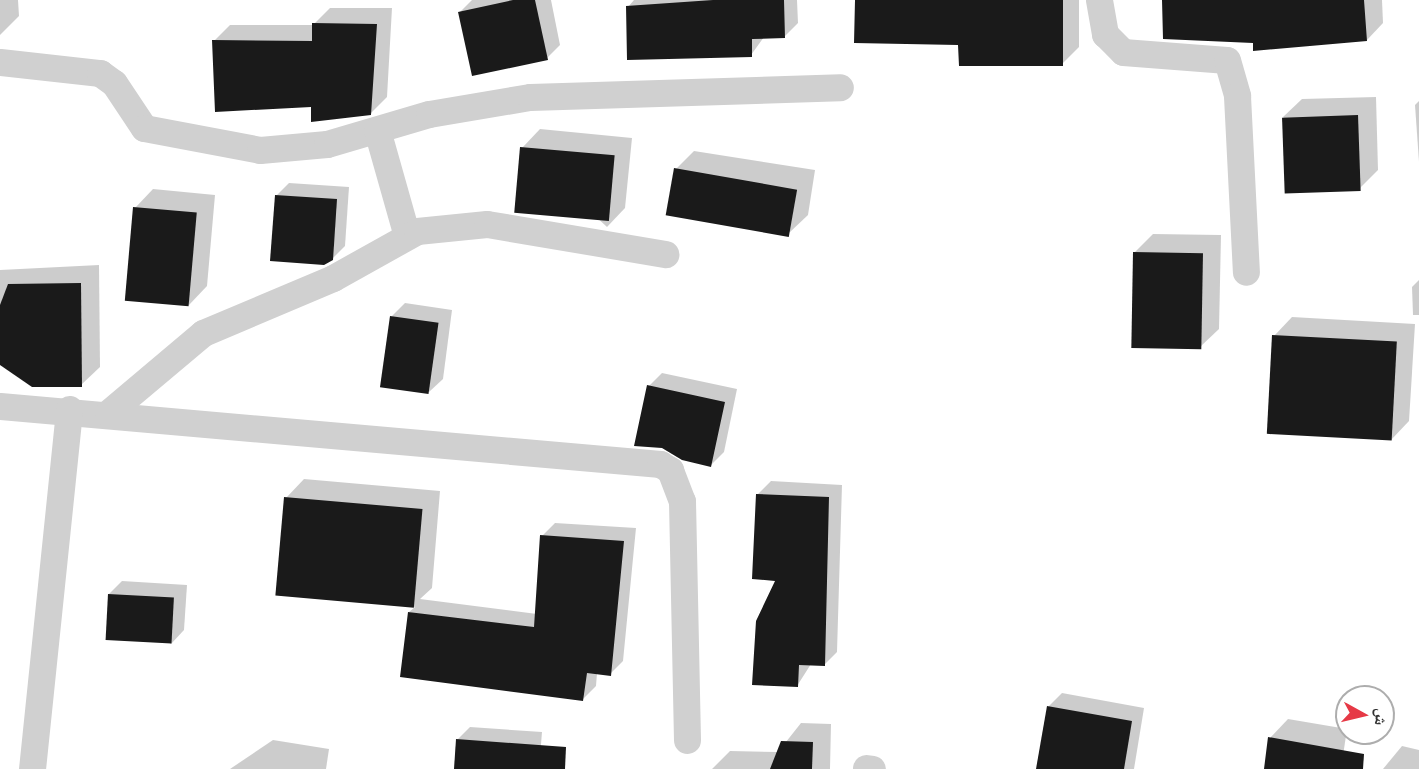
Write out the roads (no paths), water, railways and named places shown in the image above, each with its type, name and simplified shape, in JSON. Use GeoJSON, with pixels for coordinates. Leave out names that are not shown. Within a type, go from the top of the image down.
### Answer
{"type":"FeatureCollection","features":[{"type":"Feature","properties":{"kind":"street"},"geometry":{"type":"LineString","coordinates":[[1099,0],[1105,34],[1124,52],[1227,60],[1237,96],[1246,272]]}},
{"type":"Feature","properties":{"kind":"street"},"geometry":{"type":"LineString","coordinates":[[0,62],[100,73],[114,83],[144,128],[171,135],[260,150],[327,144],[377,130],[530,97],[840,87]]}},
{"type":"Feature","properties":{"kind":"street"},"geometry":{"type":"LineString","coordinates":[[377,130],[407,236]]}},
{"type":"Feature","properties":{"kind":"street"},"geometry":{"type":"LineString","coordinates":[[108,413],[203,333],[333,278],[407,236],[448,225],[487,224],[665,254]]}},
{"type":"Feature","properties":{"kind":"street"},"geometry":{"type":"LineString","coordinates":[[0,406],[69,409],[660,464],[670,470],[682,501],[687,740]]}},
{"type":"Feature","properties":{"kind":"street"},"geometry":{"type":"LineString","coordinates":[[32,769],[69,409]]}}]}
